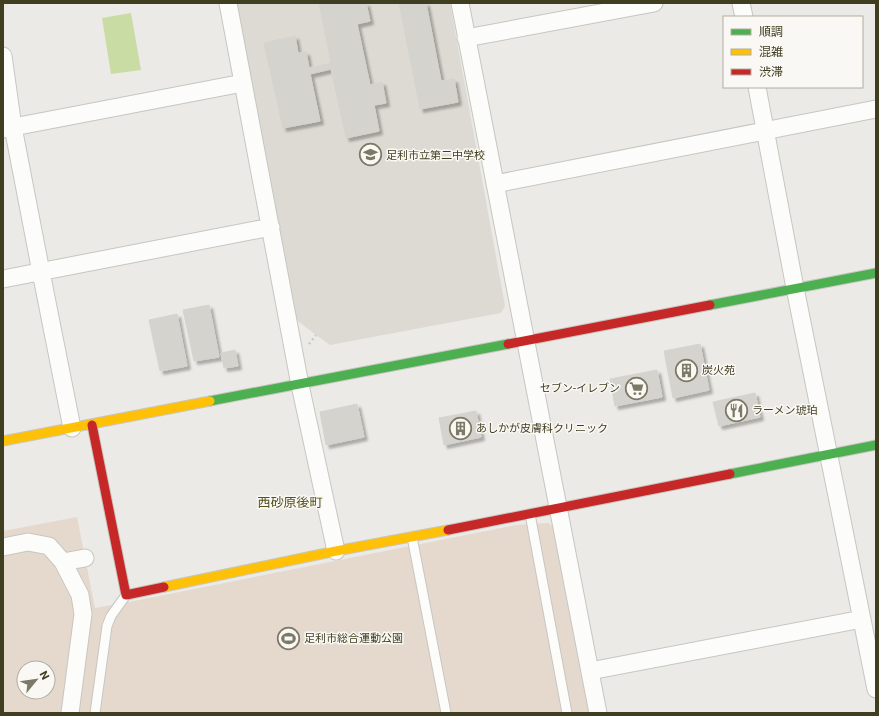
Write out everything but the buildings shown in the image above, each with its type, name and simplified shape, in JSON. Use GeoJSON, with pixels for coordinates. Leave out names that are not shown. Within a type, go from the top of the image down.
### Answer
{"type":"FeatureCollection","features":[{"type":"Feature","properties":{"kind":"street"},"geometry":{"type":"LineString","coordinates":[[228,3],[300,385],[336,551]]}},
{"type":"Feature","properties":{"kind":"street"},"geometry":{"type":"LineString","coordinates":[[460,3],[598,713]]}},
{"type":"Feature","properties":{"kind":"street"},"geometry":{"type":"LineString","coordinates":[[466,38],[654,3]]}},
{"type":"Feature","properties":{"kind":"street"},"geometry":{"type":"LineString","coordinates":[[742,3],[744,16]]}},
{"type":"Feature","properties":{"kind":"street"},"geometry":{"type":"LineString","coordinates":[[3,56],[8,128],[41,272],[72,428]]}},
{"type":"Feature","properties":{"kind":"street"},"geometry":{"type":"LineString","coordinates":[[8,128],[244,83]]}},
{"type":"Feature","properties":{"kind":"street"},"geometry":{"type":"LineString","coordinates":[[757,88],[795,288],[876,689]]}},
{"type":"Feature","properties":{"kind":"street"},"geometry":{"type":"LineString","coordinates":[[495,184],[876,109]]}},
{"type":"Feature","properties":{"kind":"street"},"geometry":{"type":"LineString","coordinates":[[3,279],[271,227]]}},
{"type":"Feature","properties":{"kind":"street"},"geometry":{"type":"LineString","coordinates":[[3,442],[876,273]]}},
{"type":"Feature","properties":{"kind":"street"},"geometry":{"type":"LineString","coordinates":[[92,425],[126,595],[336,551],[876,445]]}},
{"type":"Feature","properties":{"kind":"street"},"geometry":{"type":"LineString","coordinates":[[3,547],[28,542],[49,546],[63,562],[80,595],[83,614],[70,713]]}},
{"type":"Feature","properties":{"kind":"street"},"geometry":{"type":"LineString","coordinates":[[63,562],[85,558]]}},
{"type":"Feature","properties":{"kind":"street"},"geometry":{"type":"LineString","coordinates":[[590,671],[862,619]]}},
{"type":"Feature","properties":{"kind":"lane"},"geometry":{"type":"LineString","coordinates":[[530,513],[567,713]]}},
{"type":"Feature","properties":{"kind":"lane"},"geometry":{"type":"LineString","coordinates":[[412,537],[446,713]]}},
{"type":"Feature","properties":{"kind":"lane"},"geometry":{"type":"LineString","coordinates":[[95,713],[107,626],[111,616],[126,595]]}},
{"type":"Feature","properties":{"kind":"shaded area","name":"足利市立第二中学校"},"geometry":{"type":"Polygon","coordinates":[[[236,3],[450,3],[505,306],[501,313],[330,345],[294,318],[236,3]]]}},
{"type":"Feature","properties":{"kind":"shaded area"},"geometry":{"type":"Polygon","coordinates":[[[131,13],[141,70],[111,74],[102,18],[131,13]]]}},
{"type":"Feature","properties":{"kind":"shaded area","name":"足利市総合運動公園"},"geometry":{"type":"Polygon","coordinates":[[[77,517],[95,608],[516,525],[548,523],[554,527],[591,713],[3,713],[3,531],[77,517]]]}},
{"type":"Feature","properties":{"kind":"traffic: fast"},"geometry":{"type":"LineString","coordinates":[[710,305],[876,273]]}},
{"type":"Feature","properties":{"kind":"traffic: fast"},"geometry":{"type":"LineString","coordinates":[[210,401],[508,344]]}},
{"type":"Feature","properties":{"kind":"traffic: fast"},"geometry":{"type":"LineString","coordinates":[[730,474],[876,445]]}},
{"type":"Feature","properties":{"kind":"traffic: slow"},"geometry":{"type":"LineString","coordinates":[[3,441],[210,401]]}},
{"type":"Feature","properties":{"kind":"traffic: slow"},"geometry":{"type":"LineString","coordinates":[[164,587],[336,551],[448,530]]}},
{"type":"Feature","properties":{"kind":"traffic: jam"},"geometry":{"type":"LineString","coordinates":[[508,344],[710,305]]}},
{"type":"Feature","properties":{"kind":"traffic: jam"},"geometry":{"type":"LineString","coordinates":[[92,425],[126,595],[164,587]]}},
{"type":"Feature","properties":{"kind":"traffic: jam"},"geometry":{"type":"LineString","coordinates":[[448,530],[730,474]]}},
{"type":"Feature","properties":{"kind":"place","name":"足利市立第二中学校"},"geometry":{"type":"Point","coordinates":[371,155]}},
{"type":"Feature","properties":{"kind":"place","name":"炭火苑"},"geometry":{"type":"Point","coordinates":[687,370]}},
{"type":"Feature","properties":{"kind":"place","name":"セブン-イレブン"},"geometry":{"type":"Point","coordinates":[636,388]}},
{"type":"Feature","properties":{"kind":"place","name":"ラーメン琥珀"},"geometry":{"type":"Point","coordinates":[737,410]}},
{"type":"Feature","properties":{"kind":"place","name":"あしかが皮膚科クリニック"},"geometry":{"type":"Point","coordinates":[460,428]}},
{"type":"Feature","properties":{"kind":"place","name":"足利市総合運動公園"},"geometry":{"type":"Point","coordinates":[289,638]}},
{"type":"Feature","properties":{"kind":"district","name":"西砂原後町"},"geometry":{"type":"Point","coordinates":[290,502]}}]}
